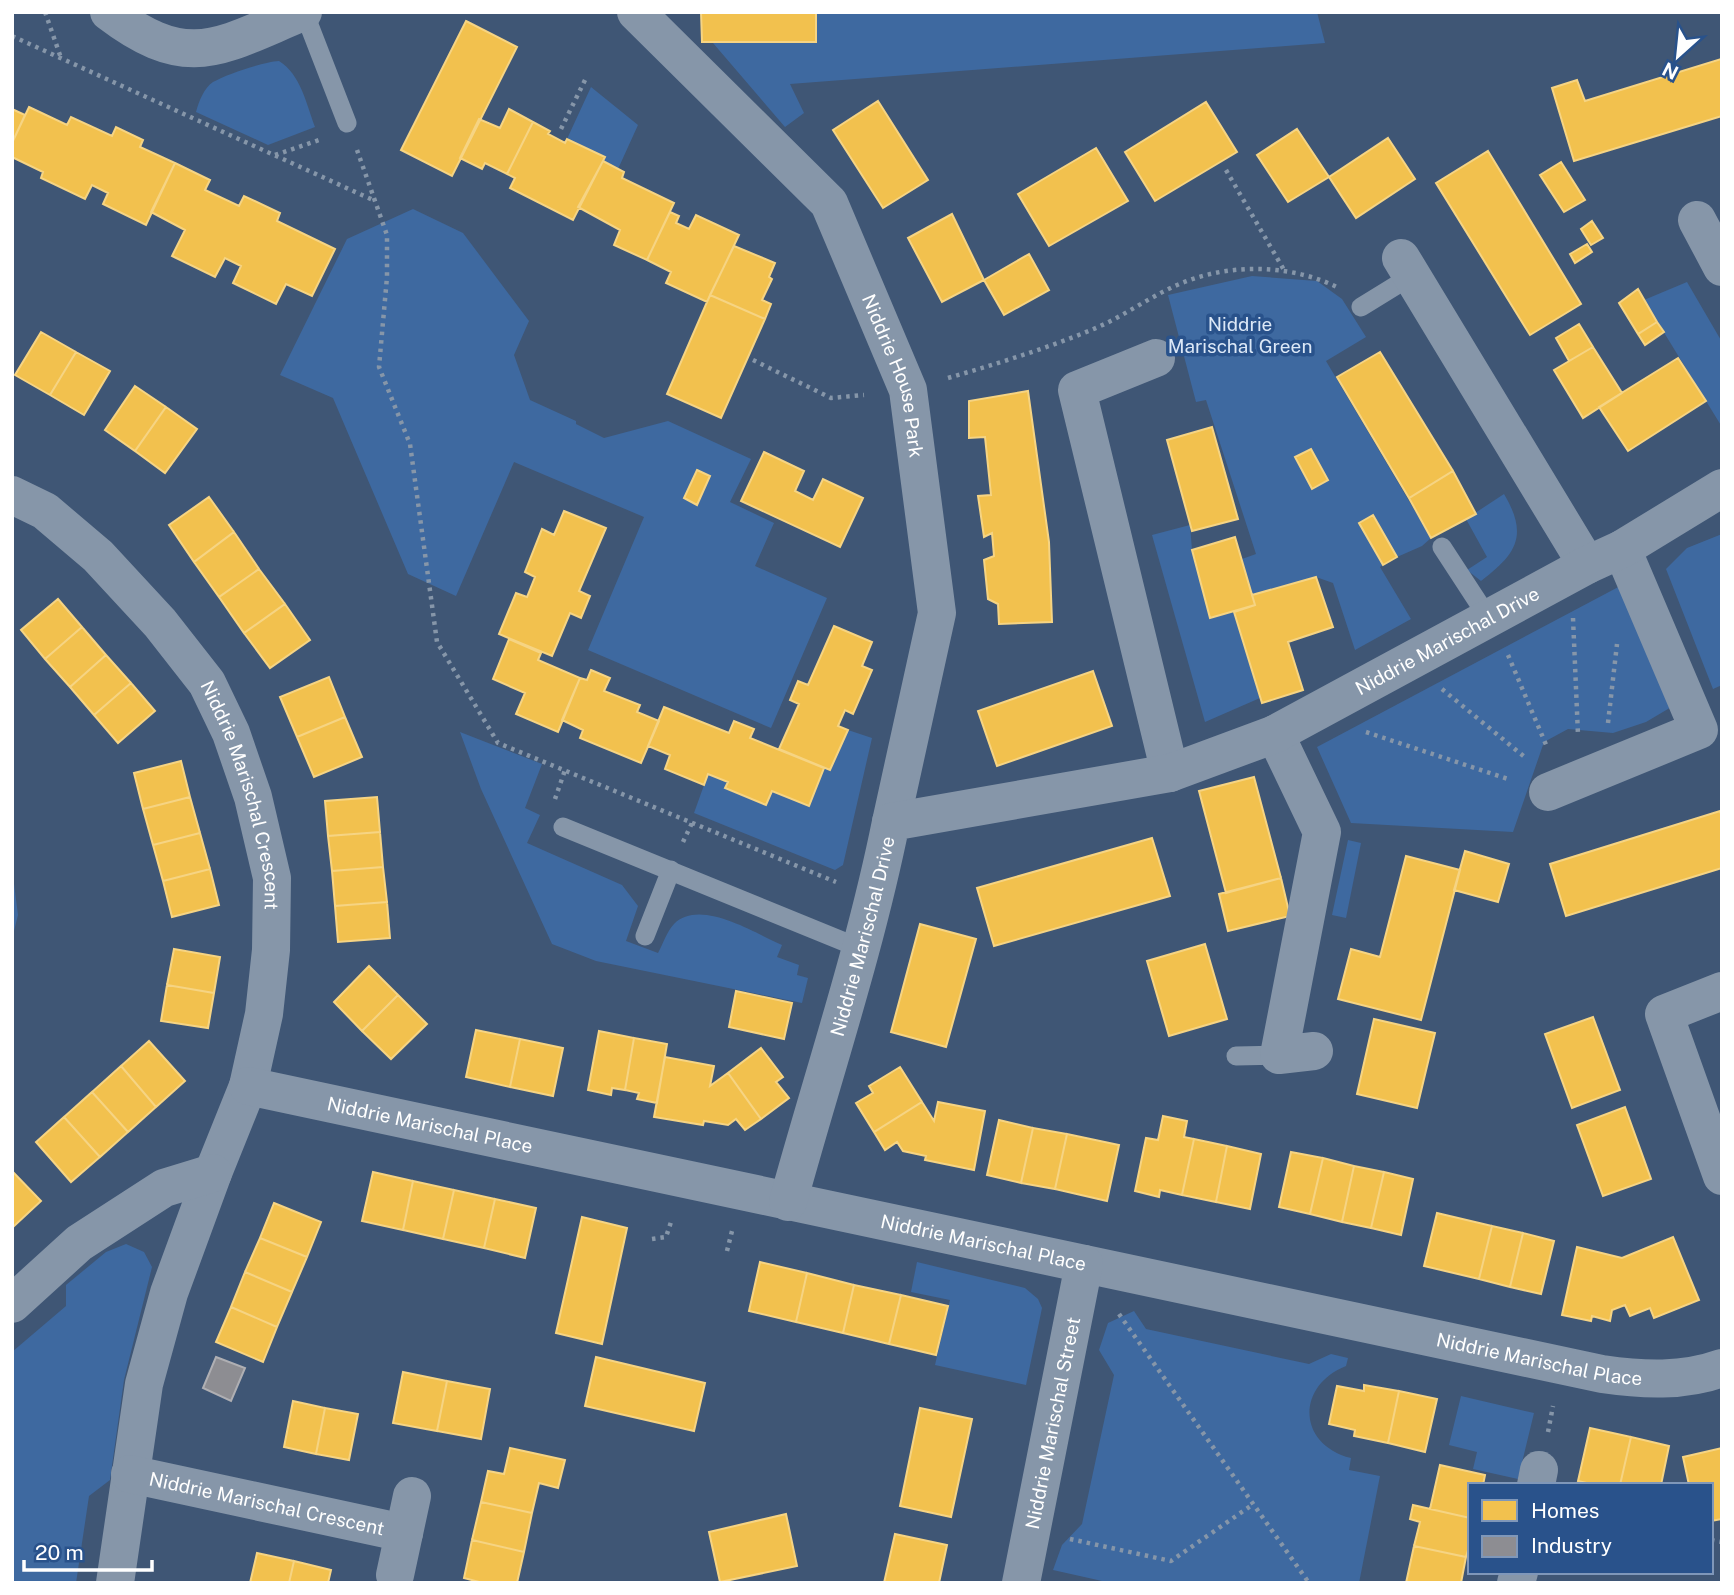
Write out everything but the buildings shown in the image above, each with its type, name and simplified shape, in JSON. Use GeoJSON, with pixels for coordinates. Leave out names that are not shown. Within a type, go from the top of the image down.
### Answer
{"type":"FeatureCollection","features":[{"type":"Feature","properties":{"kind":"street"},"geometry":{"type":"LineString","coordinates":[[109,12],[132,30],[173,48],[202,49],[222,46],[303,12]]}},
{"type":"Feature","properties":{"kind":"street","name":"Niddrie House Park"},"geometry":{"type":"LineString","coordinates":[[636,12],[830,203],[908,390],[937,613],[891,822]]}},
{"type":"Feature","properties":{"kind":"street"},"geometry":{"type":"LineString","coordinates":[[1697,220],[1722,267]]}},
{"type":"Feature","properties":{"kind":"street"},"geometry":{"type":"LineString","coordinates":[[1407,266],[1574,573]]}},
{"type":"Feature","properties":{"kind":"street"},"geometry":{"type":"LineString","coordinates":[[1156,358],[1077,390],[1170,773]]}},
{"type":"Feature","properties":{"kind":"street","name":"Niddrie Marischal Drive"},"geometry":{"type":"LineString","coordinates":[[788,1202],[876,898],[891,822],[1170,773],[1275,734],[1622,549],[1722,488]]}},
{"type":"Feature","properties":{"kind":"street","name":"Niddrie Marischal Crescent"},"geometry":{"type":"LineString","coordinates":[[12,495],[45,511],[98,556],[160,623],[207,683],[231,733],[253,797],[272,878],[271,950],[264,1014],[248,1086],[169,1293],[145,1384],[115,1583]]}},
{"type":"Feature","properties":{"kind":"street"},"geometry":{"type":"LineString","coordinates":[[1573,782],[1710,740],[1622,549]]}},
{"type":"Feature","properties":{"kind":"street"},"geometry":{"type":"LineString","coordinates":[[1275,734],[1322,832],[1296,1053]]}},
{"type":"Feature","properties":{"kind":"street"},"geometry":{"type":"LineString","coordinates":[[1722,991],[1664,1014],[1722,1177]]}},
{"type":"Feature","properties":{"kind":"street","name":"Niddrie Marischal Place"},"geometry":{"type":"LineString","coordinates":[[248,1086],[1562,1366],[1638,1379],[1672,1379],[1722,1368]]}},
{"type":"Feature","properties":{"kind":"street"},"geometry":{"type":"LineString","coordinates":[[12,1304],[79,1243],[163,1188],[213,1173]]}},
{"type":"Feature","properties":{"kind":"street","name":"Niddrie Marischal Street"},"geometry":{"type":"LineString","coordinates":[[1021,1583],[1084,1264]]}},
{"type":"Feature","properties":{"kind":"street","name":"Niddrie Marischal Crescent"},"geometry":{"type":"LineString","coordinates":[[130,1474],[404,1533]]}},
{"type":"Feature","properties":{"kind":"street","name":"Niddrie Marischal Crescent"},"geometry":{"type":"LineString","coordinates":[[396,1576],[412,1496]]}},
{"type":"Feature","properties":{"kind":"lane"},"geometry":{"type":"LineString","coordinates":[[303,12],[349,127]]}},
{"type":"Feature","properties":{"kind":"lane"},"geometry":{"type":"LineString","coordinates":[[1361,307],[1407,266]]}},
{"type":"Feature","properties":{"kind":"lane"},"geometry":{"type":"LineString","coordinates":[[1442,547],[1489,619]]}},
{"type":"Feature","properties":{"kind":"lane"},"geometry":{"type":"LineString","coordinates":[[563,827],[862,949]]}},
{"type":"Feature","properties":{"kind":"lane"},"geometry":{"type":"LineString","coordinates":[[645,936],[671,870]]}},
{"type":"Feature","properties":{"kind":"lane"},"geometry":{"type":"LineString","coordinates":[[1236,1056],[1296,1053]]}},
{"type":"Feature","properties":{"kind":"path"},"geometry":{"type":"LineString","coordinates":[[45,12],[62,59]]}},
{"type":"Feature","properties":{"kind":"path"},"geometry":{"type":"LineString","coordinates":[[12,36],[374,200]]}},
{"type":"Feature","properties":{"kind":"path"},"geometry":{"type":"LineString","coordinates":[[561,130],[587,76]]}},
{"type":"Feature","properties":{"kind":"path"},"geometry":{"type":"LineString","coordinates":[[275,155],[349,127],[387,234],[387,277],[379,367],[410,444],[437,642],[498,743],[876,898]]}},
{"type":"Feature","properties":{"kind":"path"},"geometry":{"type":"LineString","coordinates":[[1226,170],[1285,270]]}},
{"type":"Feature","properties":{"kind":"path"},"geometry":{"type":"LineString","coordinates":[[753,360],[831,398],[908,390],[968,373],[1093,330],[1187,281],[1253,269],[1285,270],[1317,277],[1343,290],[1361,307]]}},
{"type":"Feature","properties":{"kind":"path"},"geometry":{"type":"LineString","coordinates":[[1573,782],[1577,730],[1574,573]]}},
{"type":"Feature","properties":{"kind":"path"},"geometry":{"type":"LineString","coordinates":[[1489,619],[1504,647],[1544,742],[1573,782]]}},
{"type":"Feature","properties":{"kind":"path"},"geometry":{"type":"LineString","coordinates":[[1573,782],[1606,732],[1617,638]]}},
{"type":"Feature","properties":{"kind":"path"},"geometry":{"type":"LineString","coordinates":[[1412,661],[1573,782]]}},
{"type":"Feature","properties":{"kind":"path"},"geometry":{"type":"LineString","coordinates":[[1326,707],[1354,727],[1573,782]]}},
{"type":"Feature","properties":{"kind":"path"},"geometry":{"type":"LineString","coordinates":[[652,1239],[666,1237],[673,1213]]}},
{"type":"Feature","properties":{"kind":"path"},"geometry":{"type":"LineString","coordinates":[[1084,1264],[1309,1583]]}},
{"type":"Feature","properties":{"kind":"path"},"geometry":{"type":"LineString","coordinates":[[1538,1478],[1562,1366]]}},
{"type":"Feature","properties":{"kind":"path"},"geometry":{"type":"LineString","coordinates":[[1032,1531],[1171,1561],[1252,1505]]}},
{"type":"Feature","properties":{"kind":"green space"},"geometry":{"type":"Polygon","coordinates":[[[816,12],[1317,12],[1325,43],[790,84],[804,113],[785,127],[713,43],[815,42],[816,12]]]}},
{"type":"Feature","properties":{"kind":"green space"},"geometry":{"type":"Polygon","coordinates":[[[279,61],[298,82],[315,127],[268,145],[196,112],[204,91],[213,82],[245,69],[279,61]]]}},
{"type":"Feature","properties":{"kind":"green space"},"geometry":{"type":"Polygon","coordinates":[[[591,87],[638,125],[618,169],[603,161],[605,157],[567,139],[591,87]]]}},
{"type":"Feature","properties":{"kind":"green space"},"geometry":{"type":"Polygon","coordinates":[[[413,209],[463,233],[529,321],[514,355],[530,400],[576,421],[576,424],[604,438],[668,421],[751,459],[730,502],[774,523],[755,566],[827,598],[771,728],[588,650],[644,517],[514,462],[456,596],[408,574],[333,398],[280,375],[347,239],[413,209]]]}},
{"type":"Feature","properties":{"kind":"green space","name":"Niddrie Marischal Green"},"geometry":{"type":"Polygon","coordinates":[[[1252,276],[1317,281],[1342,299],[1366,337],[1326,361],[1431,538],[1422,546],[1397,557],[1373,515],[1360,523],[1383,565],[1380,567],[1411,619],[1355,650],[1333,583],[1316,577],[1252,595],[1242,559],[1256,554],[1206,400],[1196,402],[1168,295],[1252,276]]]}},
{"type":"Feature","properties":{"kind":"green space"},"geometry":{"type":"Polygon","coordinates":[[[1687,282],[1722,342],[1722,427],[1644,300],[1687,282]]]}},
{"type":"Feature","properties":{"kind":"green space"},"geometry":{"type":"Polygon","coordinates":[[[1504,494],[1516,522],[1515,543],[1503,562],[1481,581],[1467,570],[1487,557],[1466,519],[1504,494]]]}},
{"type":"Feature","properties":{"kind":"green space"},"geometry":{"type":"Polygon","coordinates":[[[1190,525],[1192,550],[1210,617],[1234,612],[1260,698],[1205,722],[1152,535],[1190,525]]]}},
{"type":"Feature","properties":{"kind":"green space"},"geometry":{"type":"Polygon","coordinates":[[[1722,534],[1722,685],[1713,689],[1666,569],[1687,548],[1722,534]]]}},
{"type":"Feature","properties":{"kind":"green space"},"geometry":{"type":"Polygon","coordinates":[[[1624,584],[1673,706],[1646,722],[1613,733],[1568,729],[1544,742],[1513,832],[1351,823],[1317,747],[1624,584]]]}},
{"type":"Feature","properties":{"kind":"green space"},"geometry":{"type":"Polygon","coordinates":[[[848,730],[872,738],[843,865],[835,870],[694,813],[708,774],[728,782],[726,789],[766,805],[772,791],[809,806],[824,768],[830,770],[848,730]]]}},
{"type":"Feature","properties":{"kind":"green space"},"geometry":{"type":"Polygon","coordinates":[[[460,732],[542,764],[525,808],[540,815],[527,843],[622,885],[638,906],[626,941],[658,953],[674,924],[685,917],[712,916],[727,920],[782,945],[777,957],[799,965],[797,975],[808,978],[802,1003],[596,961],[552,944],[481,789],[460,732]]]}},
{"type":"Feature","properties":{"kind":"green space"},"geometry":{"type":"Polygon","coordinates":[[[1348,840],[1361,843],[1346,918],[1332,915],[1348,840]]]}},
{"type":"Feature","properties":{"kind":"green space"},"geometry":{"type":"Polygon","coordinates":[[[12,868],[18,915],[12,939],[12,868]]]}},
{"type":"Feature","properties":{"kind":"green space"},"geometry":{"type":"Polygon","coordinates":[[[126,1244],[144,1252],[152,1267],[124,1380],[110,1480],[89,1496],[76,1583],[12,1583],[12,1352],[66,1306],[66,1285],[106,1252],[126,1244]]]}},
{"type":"Feature","properties":{"kind":"green space"},"geometry":{"type":"Polygon","coordinates":[[[917,1262],[1025,1288],[1038,1299],[1042,1308],[1026,1385],[935,1365],[950,1300],[911,1292],[917,1262]]]}},
{"type":"Feature","properties":{"kind":"green space"},"geometry":{"type":"Polygon","coordinates":[[[1134,1311],[1146,1329],[1309,1364],[1331,1354],[1348,1358],[1346,1366],[1330,1375],[1318,1387],[1311,1400],[1310,1414],[1320,1441],[1333,1451],[1351,1458],[1349,1470],[1380,1476],[1359,1583],[1111,1583],[1053,1570],[1062,1545],[1082,1524],[1114,1375],[1099,1350],[1108,1323],[1134,1311]]]}},
{"type":"Feature","properties":{"kind":"green space"},"geometry":{"type":"Polygon","coordinates":[[[1461,1396],[1534,1413],[1518,1479],[1473,1469],[1477,1452],[1449,1445],[1461,1396]]]}}]}
